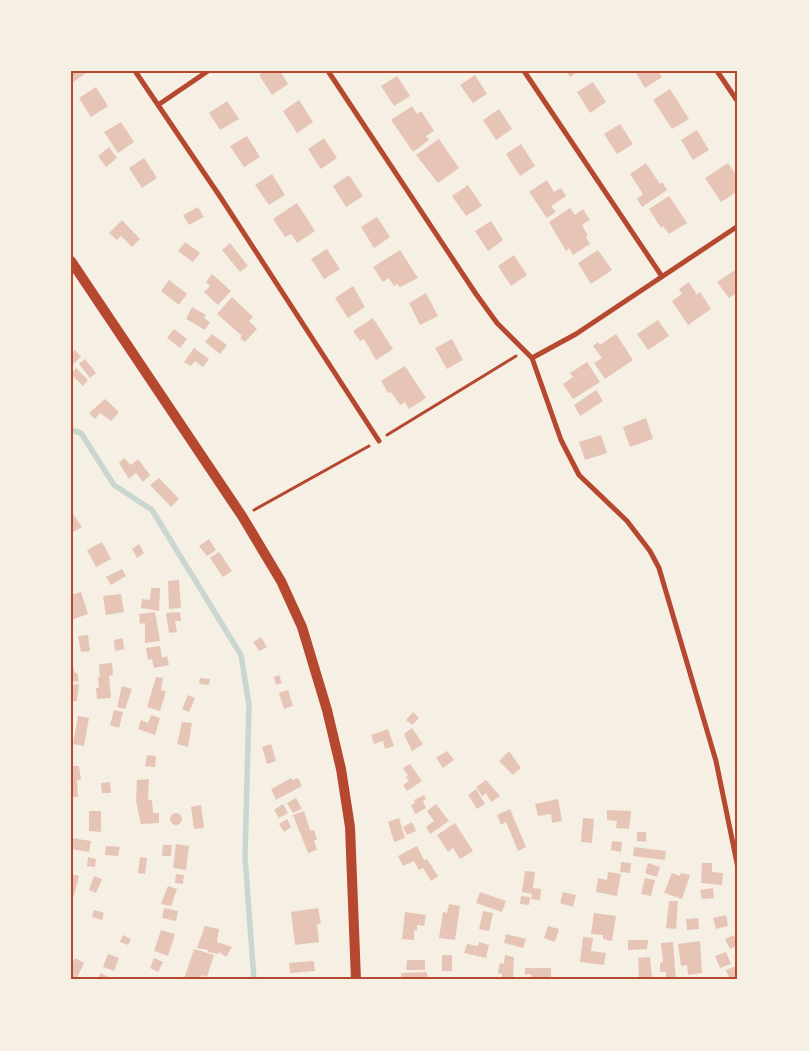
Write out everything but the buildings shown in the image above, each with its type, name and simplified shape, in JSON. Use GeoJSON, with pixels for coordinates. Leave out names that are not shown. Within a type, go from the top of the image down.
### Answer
{"type":"FeatureCollection","features":[{"type":"Feature","properties":{"kind":"main road"},"geometry":{"type":"LineString","coordinates":[[71,262],[242,516],[280,581],[302,627],[328,710],[341,769],[350,827],[356,980]]}},
{"type":"Feature","properties":{"kind":"street"},"geometry":{"type":"LineString","coordinates":[[135,71],[221,198],[379,441]]}},
{"type":"Feature","properties":{"kind":"street"},"geometry":{"type":"LineString","coordinates":[[158,105],[208,71]]}},
{"type":"Feature","properties":{"kind":"street"},"geometry":{"type":"LineString","coordinates":[[328,71],[476,294],[497,323],[532,358],[568,458],[591,488],[627,521],[650,551],[659,568],[716,761],[738,868]]}},
{"type":"Feature","properties":{"kind":"street"},"geometry":{"type":"LineString","coordinates":[[524,71],[661,275]]}},
{"type":"Feature","properties":{"kind":"street"},"geometry":{"type":"LineString","coordinates":[[717,71],[738,102]]}},
{"type":"Feature","properties":{"kind":"street"},"geometry":{"type":"LineString","coordinates":[[532,358],[576,334],[661,275],[738,226]]}},
{"type":"Feature","properties":{"kind":"path"},"geometry":{"type":"LineString","coordinates":[[242,516],[379,441],[525,351]]}},
{"type":"Feature","properties":{"kind":"waterway"},"geometry":{"type":"LineString","coordinates":[[71,430],[81,433],[114,485],[152,510],[241,655],[249,705],[245,857],[254,980]]}}]}
